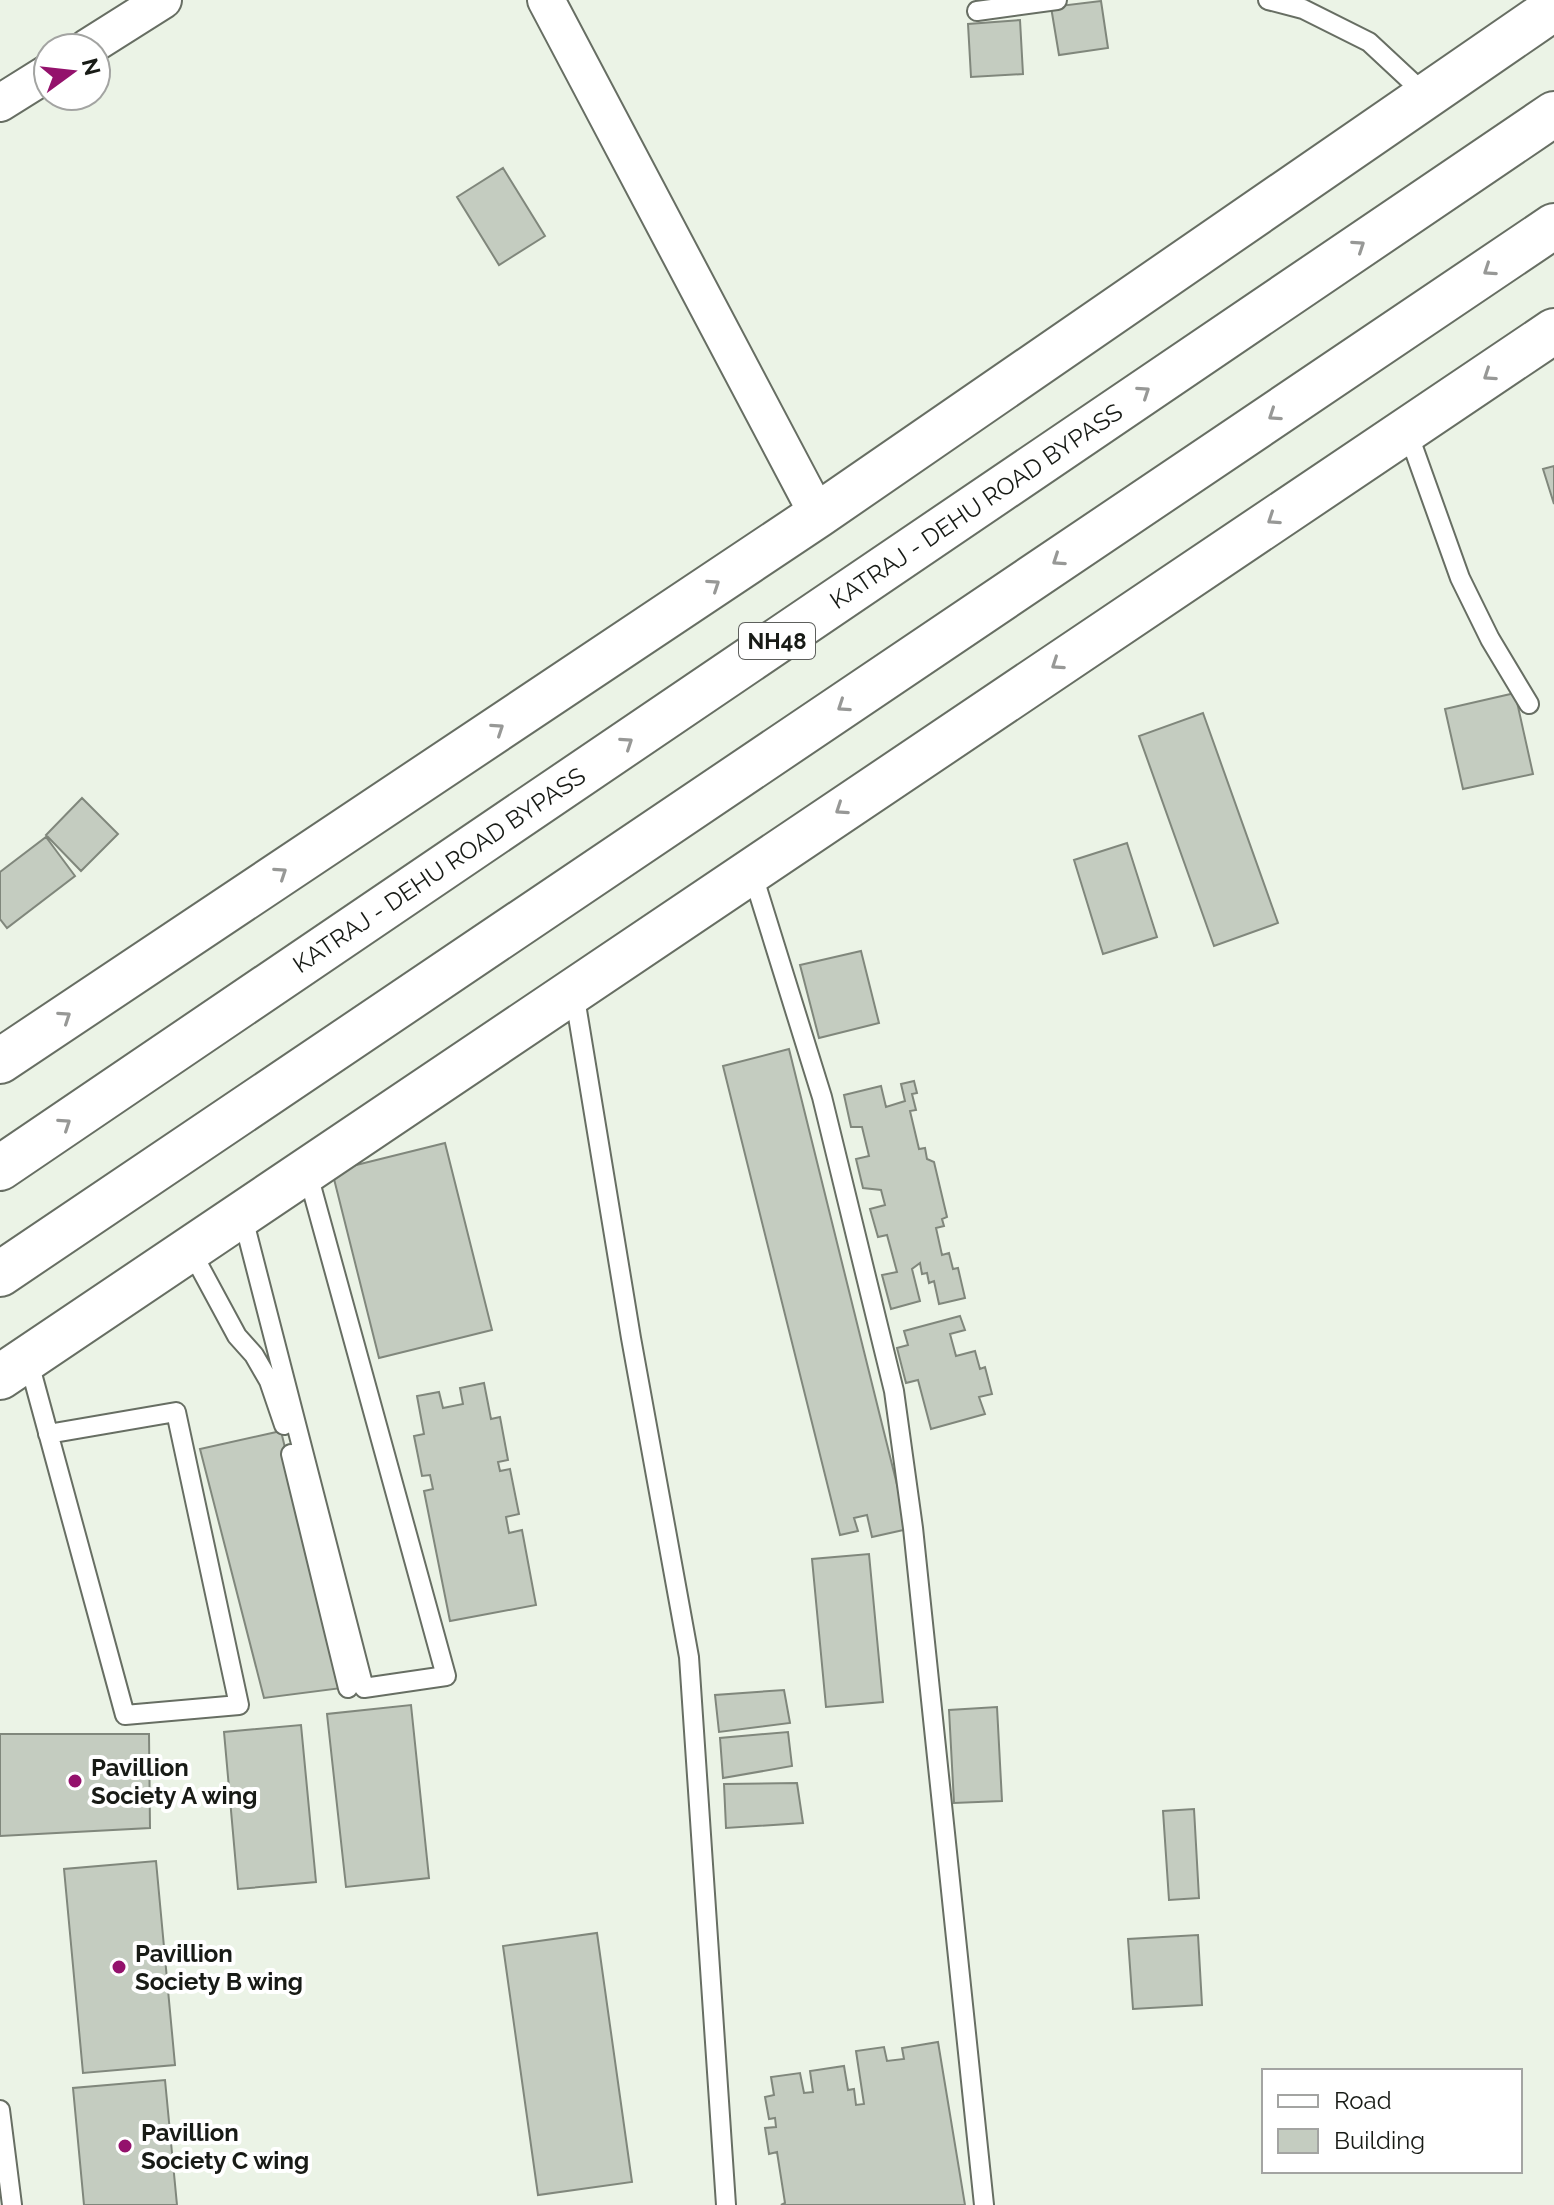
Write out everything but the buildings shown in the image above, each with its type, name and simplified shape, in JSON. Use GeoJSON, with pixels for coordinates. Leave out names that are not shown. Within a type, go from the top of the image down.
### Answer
{"type":"FeatureCollection","features":[{"type":"Feature","properties":{"kind":"main road"},"geometry":{"type":"LineString","coordinates":[[0,1061],[818,515],[1554,8]]}},
{"type":"Feature","properties":{"kind":"main road","name":"KATRAJ - DEHU ROAD BYPASS"},"geometry":{"type":"LineString","coordinates":[[0,1168],[1554,114]]}},
{"type":"Feature","properties":{"kind":"main road"},"geometry":{"type":"LineString","coordinates":[[0,1274],[1554,226]]}},
{"type":"Feature","properties":{"kind":"main road"},"geometry":{"type":"LineString","coordinates":[[14,1368],[1554,331]]}},
{"type":"Feature","properties":{"kind":"street"},"geometry":{"type":"LineString","coordinates":[[112,32],[163,0]]}},
{"type":"Feature","properties":{"kind":"street"},"geometry":{"type":"LineString","coordinates":[[546,0],[818,515]]}},
{"type":"Feature","properties":{"kind":"street"},"geometry":{"type":"LineString","coordinates":[[0,103],[32,83]]}},
{"type":"Feature","properties":{"kind":"lane"},"geometry":{"type":"LineString","coordinates":[[977,11],[1057,0]]}},
{"type":"Feature","properties":{"kind":"lane"},"geometry":{"type":"LineString","coordinates":[[1268,0],[1303,9],[1369,42],[1427,96]]}},
{"type":"Feature","properties":{"kind":"lane"},"geometry":{"type":"LineString","coordinates":[[1407,430],[1460,578],[1490,639],[1529,704]]}},
{"type":"Feature","properties":{"kind":"lane"},"geometry":{"type":"LineString","coordinates":[[751,869],[822,1097],[894,1391],[913,1528],[984,2205]]}},
{"type":"Feature","properties":{"kind":"lane"},"geometry":{"type":"LineString","coordinates":[[573,989],[631,1338],[689,1657],[726,2205]]}},
{"type":"Feature","properties":{"kind":"lane"},"geometry":{"type":"LineString","coordinates":[[242,1214],[364,1688],[446,1676],[307,1170]]}},
{"type":"Feature","properties":{"kind":"lane"},"geometry":{"type":"LineString","coordinates":[[190,1249],[237,1336],[254,1355],[280,1409],[348,1688]]}},
{"type":"Feature","properties":{"kind":"lane"},"geometry":{"type":"LineString","coordinates":[[14,1368],[48,1434],[125,1715],[239,1705],[176,1412],[48,1434]]}},
{"type":"Feature","properties":{"kind":"lane"},"geometry":{"type":"LineString","coordinates":[[0,2110],[12,2205]]}},
{"type":"Feature","properties":{"kind":"place","name":"Pavillion Society A wing"},"geometry":{"type":"Point","coordinates":[75,1781]}},
{"type":"Feature","properties":{"kind":"place","name":"Pavillion Society B wing"},"geometry":{"type":"Point","coordinates":[119,1967]}},
{"type":"Feature","properties":{"kind":"place","name":"Pavillion Society C wing"},"geometry":{"type":"Point","coordinates":[125,2146]}}]}
